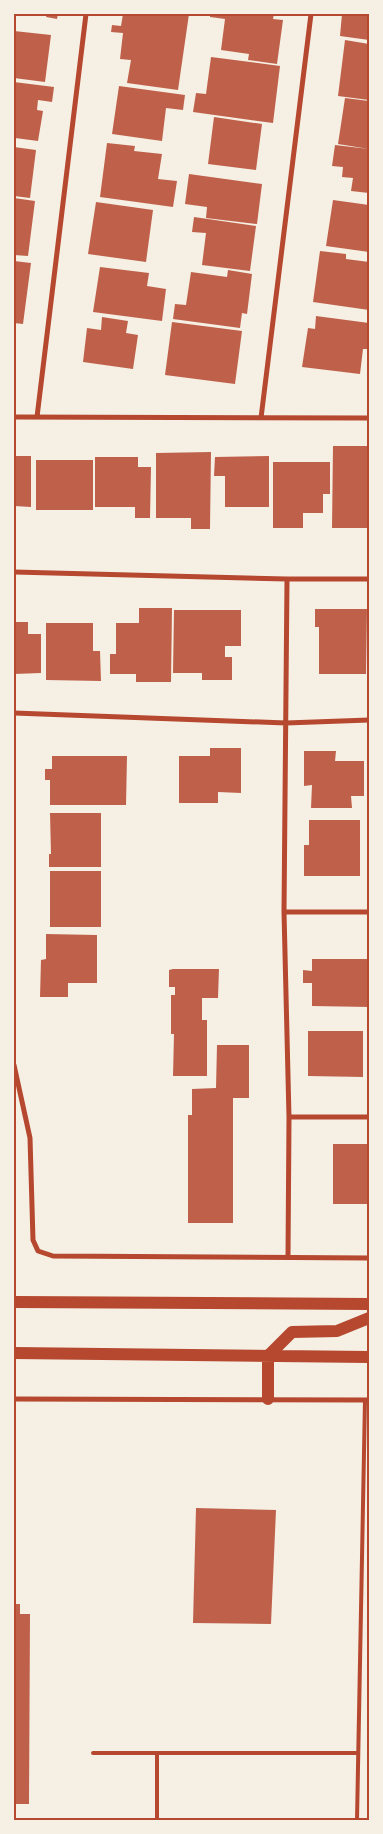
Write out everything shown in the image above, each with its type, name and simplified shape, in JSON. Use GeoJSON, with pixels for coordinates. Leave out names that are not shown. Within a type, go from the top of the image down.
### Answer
{"type":"FeatureCollection","features":[{"type":"Feature","properties":{"kind":"main road"},"geometry":{"type":"LineString","coordinates":[[14,1302],[369,1304]]}},
{"type":"Feature","properties":{"kind":"main road"},"geometry":{"type":"LineString","coordinates":[[268,1398],[268,1356],[292,1332],[337,1331],[369,1318]]}},
{"type":"Feature","properties":{"kind":"main road"},"geometry":{"type":"LineString","coordinates":[[14,1354],[369,1357]]}},
{"type":"Feature","properties":{"kind":"street"},"geometry":{"type":"LineString","coordinates":[[38,417],[86,14]]}},
{"type":"Feature","properties":{"kind":"street"},"geometry":{"type":"LineString","coordinates":[[261,418],[311,14]]}},
{"type":"Feature","properties":{"kind":"street"},"geometry":{"type":"LineString","coordinates":[[14,417],[369,418]]}},
{"type":"Feature","properties":{"kind":"street"},"geometry":{"type":"LineString","coordinates":[[14,572],[287,579],[369,579]]}},
{"type":"Feature","properties":{"kind":"street"},"geometry":{"type":"LineString","coordinates":[[287,579],[284,912],[289,1117],[288,1257]]}},
{"type":"Feature","properties":{"kind":"street"},"geometry":{"type":"LineString","coordinates":[[14,713],[286,723],[369,720]]}},
{"type":"Feature","properties":{"kind":"street"},"geometry":{"type":"LineString","coordinates":[[284,912],[369,912]]}},
{"type":"Feature","properties":{"kind":"street"},"geometry":{"type":"LineString","coordinates":[[14,1065],[30,1138],[33,1240],[38,1251],[52,1256],[369,1258]]}},
{"type":"Feature","properties":{"kind":"street"},"geometry":{"type":"LineString","coordinates":[[289,1117],[369,1116]]}},
{"type":"Feature","properties":{"kind":"street"},"geometry":{"type":"LineString","coordinates":[[14,1399],[268,1398],[367,1400]]}},
{"type":"Feature","properties":{"kind":"lane"},"geometry":{"type":"LineString","coordinates":[[357,1820],[367,1400]]}},
{"type":"Feature","properties":{"kind":"lane"},"geometry":{"type":"LineString","coordinates":[[157,1753],[157,1820]]}},
{"type":"Feature","properties":{"kind":"lane"},"geometry":{"type":"LineString","coordinates":[[93,1754],[358,1753]]}},
{"type":"Feature","properties":{"kind":"building"},"geometry":{"type":"Polygon","coordinates":[[[47,14],[58,14],[57,19],[46,17],[47,14]]]}},
{"type":"Feature","properties":{"kind":"building"},"geometry":{"type":"Polygon","coordinates":[[[123,14],[189,14],[178,90],[127,83],[131,60],[120,59],[123,33],[111,32],[112,25],[121,26],[123,14]]]}},
{"type":"Feature","properties":{"kind":"building"},"geometry":{"type":"Polygon","coordinates":[[[210,14],[274,14],[273,19],[283,20],[277,64],[248,60],[249,54],[221,50],[225,19],[210,17],[210,14]]]}},
{"type":"Feature","properties":{"kind":"building"},"geometry":{"type":"Polygon","coordinates":[[[342,14],[369,14],[369,40],[340,36],[342,14]]]}},
{"type":"Feature","properties":{"kind":"building"},"geometry":{"type":"Polygon","coordinates":[[[14,31],[51,35],[45,82],[14,78],[14,31]]]}},
{"type":"Feature","properties":{"kind":"building"},"geometry":{"type":"Polygon","coordinates":[[[345,40],[369,44],[369,100],[338,96],[345,40]]]}},
{"type":"Feature","properties":{"kind":"building"},"geometry":{"type":"Polygon","coordinates":[[[211,57],[280,66],[273,123],[193,112],[196,93],[206,94],[211,57]]]}},
{"type":"Feature","properties":{"kind":"building"},"geometry":{"type":"Polygon","coordinates":[[[14,82],[54,87],[52,102],[38,100],[37,110],[43,111],[38,141],[15,138],[14,82]]]}},
{"type":"Feature","properties":{"kind":"building"},"geometry":{"type":"Polygon","coordinates":[[[119,86],[185,95],[183,110],[166,108],[162,141],[112,134],[119,86]]]}},
{"type":"Feature","properties":{"kind":"building"},"geometry":{"type":"Polygon","coordinates":[[[345,98],[369,101],[369,149],[338,144],[345,98]]]}},
{"type":"Feature","properties":{"kind":"building"},"geometry":{"type":"Polygon","coordinates":[[[214,117],[262,124],[256,170],[208,164],[214,117]]]}},
{"type":"Feature","properties":{"kind":"building"},"geometry":{"type":"Polygon","coordinates":[[[107,143],[135,146],[134,151],[162,154],[158,179],[177,181],[173,207],[100,197],[107,143]]]}},
{"type":"Feature","properties":{"kind":"building"},"geometry":{"type":"Polygon","coordinates":[[[335,145],[369,149],[369,193],[351,191],[353,178],[342,177],[343,167],[332,166],[335,145]]]}},
{"type":"Feature","properties":{"kind":"building"},"geometry":{"type":"Polygon","coordinates":[[[14,147],[36,150],[30,198],[14,196],[14,147]]]}},
{"type":"Feature","properties":{"kind":"building"},"geometry":{"type":"Polygon","coordinates":[[[189,174],[262,184],[257,224],[206,218],[207,207],[185,204],[189,174]]]}},
{"type":"Feature","properties":{"kind":"building"},"geometry":{"type":"Polygon","coordinates":[[[14,198],[35,201],[28,256],[14,255],[14,198]]]}},
{"type":"Feature","properties":{"kind":"building"},"geometry":{"type":"Polygon","coordinates":[[[333,200],[369,205],[369,252],[326,246],[333,200]]]}},
{"type":"Feature","properties":{"kind":"building"},"geometry":{"type":"Polygon","coordinates":[[[96,202],[153,210],[146,262],[88,254],[96,202]]]}},
{"type":"Feature","properties":{"kind":"building"},"geometry":{"type":"Polygon","coordinates":[[[194,217],[256,226],[250,271],[202,265],[206,233],[192,232],[194,217]]]}},
{"type":"Feature","properties":{"kind":"building"},"geometry":{"type":"Polygon","coordinates":[[[320,251],[346,254],[346,259],[369,262],[369,310],[313,302],[320,251]]]}},
{"type":"Feature","properties":{"kind":"building"},"geometry":{"type":"Polygon","coordinates":[[[14,261],[31,263],[23,324],[14,323],[14,261]]]}},
{"type":"Feature","properties":{"kind":"building"},"geometry":{"type":"Polygon","coordinates":[[[100,267],[149,273],[147,286],[166,289],[162,321],[93,312],[100,267]]]}},
{"type":"Feature","properties":{"kind":"building"},"geometry":{"type":"Polygon","coordinates":[[[228,270],[252,274],[247,314],[242,313],[240,328],[173,319],[175,304],[186,305],[191,272],[227,277],[228,270]]]}},
{"type":"Feature","properties":{"kind":"building"},"geometry":{"type":"Polygon","coordinates":[[[316,316],[369,323],[369,349],[363,349],[360,374],[302,367],[308,328],[315,329],[316,316]]]}},
{"type":"Feature","properties":{"kind":"building"},"geometry":{"type":"Polygon","coordinates":[[[102,317],[128,321],[126,333],[138,335],[133,369],[83,362],[87,328],[101,330],[102,317]]]}},
{"type":"Feature","properties":{"kind":"building"},"geometry":{"type":"Polygon","coordinates":[[[172,322],[242,331],[235,384],[165,375],[172,322]]]}},
{"type":"Feature","properties":{"kind":"building"},"geometry":{"type":"Polygon","coordinates":[[[333,446],[369,446],[369,528],[332,528],[333,446]]]}},
{"type":"Feature","properties":{"kind":"building"},"geometry":{"type":"Polygon","coordinates":[[[211,452],[210,529],[191,529],[191,518],[156,518],[156,453],[211,452]]]}},
{"type":"Feature","properties":{"kind":"building"},"geometry":{"type":"Polygon","coordinates":[[[14,456],[31,456],[31,507],[14,506],[14,456]]]}},
{"type":"Feature","properties":{"kind":"building"},"geometry":{"type":"Polygon","coordinates":[[[269,456],[269,507],[225,507],[225,476],[214,476],[215,457],[269,456]]]}},
{"type":"Feature","properties":{"kind":"building"},"geometry":{"type":"Polygon","coordinates":[[[95,457],[138,457],[138,467],[151,467],[150,518],[135,518],[135,507],[95,507],[95,457]]]}},
{"type":"Feature","properties":{"kind":"building"},"geometry":{"type":"Polygon","coordinates":[[[36,460],[93,460],[93,510],[36,510],[36,460]]]}},
{"type":"Feature","properties":{"kind":"building"},"geometry":{"type":"Polygon","coordinates":[[[273,462],[330,462],[330,494],[323,494],[323,513],[303,513],[303,528],[273,528],[273,462]]]}},
{"type":"Feature","properties":{"kind":"building"},"geometry":{"type":"Polygon","coordinates":[[[139,608],[172,608],[171,682],[136,682],[136,674],[110,674],[110,654],[116,654],[116,623],[139,623],[139,608]]]}},
{"type":"Feature","properties":{"kind":"building"},"geometry":{"type":"Polygon","coordinates":[[[315,609],[367,609],[366,674],[319,674],[319,627],[315,627],[315,609]]]}},
{"type":"Feature","properties":{"kind":"building"},"geometry":{"type":"Polygon","coordinates":[[[174,610],[241,610],[241,646],[225,646],[225,657],[232,657],[232,680],[202,680],[202,673],[173,673],[174,610]]]}},
{"type":"Feature","properties":{"kind":"building"},"geometry":{"type":"Polygon","coordinates":[[[14,622],[28,622],[28,634],[41,634],[41,673],[14,674],[14,622]]]}},
{"type":"Feature","properties":{"kind":"building"},"geometry":{"type":"Polygon","coordinates":[[[46,623],[93,623],[93,651],[100,651],[101,681],[46,680],[46,623]]]}},
{"type":"Feature","properties":{"kind":"building"},"geometry":{"type":"Polygon","coordinates":[[[210,748],[241,748],[241,793],[218,792],[218,803],[179,803],[179,756],[210,756],[210,748]]]}},
{"type":"Feature","properties":{"kind":"building"},"geometry":{"type":"Polygon","coordinates":[[[304,751],[336,751],[335,761],[364,761],[364,796],[351,796],[352,808],[311,808],[312,785],[304,786],[304,751]]]}},
{"type":"Feature","properties":{"kind":"building"},"geometry":{"type":"Polygon","coordinates":[[[52,756],[127,756],[126,805],[50,805],[50,780],[45,780],[45,769],[52,769],[52,756]]]}},
{"type":"Feature","properties":{"kind":"building"},"geometry":{"type":"Polygon","coordinates":[[[50,813],[101,813],[101,867],[49,867],[49,854],[51,854],[50,813]]]}},
{"type":"Feature","properties":{"kind":"building"},"geometry":{"type":"Polygon","coordinates":[[[309,820],[360,820],[360,876],[304,876],[304,845],[309,845],[309,820]]]}},
{"type":"Feature","properties":{"kind":"building"},"geometry":{"type":"Polygon","coordinates":[[[50,871],[101,871],[101,927],[50,927],[50,871]]]}},
{"type":"Feature","properties":{"kind":"building"},"geometry":{"type":"Polygon","coordinates":[[[46,934],[97,935],[97,983],[68,983],[68,997],[40,997],[41,960],[46,959],[46,934]]]}},
{"type":"Feature","properties":{"kind":"building"},"geometry":{"type":"Polygon","coordinates":[[[312,959],[369,959],[369,1007],[312,1006],[312,983],[303,983],[303,970],[312,971],[312,959]]]}},
{"type":"Feature","properties":{"kind":"building"},"geometry":{"type":"Polygon","coordinates":[[[219,969],[218,998],[202,998],[202,1020],[207,1020],[207,1076],[173,1076],[174,1034],[171,1034],[171,995],[175,995],[175,987],[169,987],[169,970],[219,969]]]}},
{"type":"Feature","properties":{"kind":"building"},"geometry":{"type":"Polygon","coordinates":[[[367,1023],[369,1023],[369,1081],[367,1081],[367,1023]]]}},
{"type":"Feature","properties":{"kind":"building"},"geometry":{"type":"Polygon","coordinates":[[[308,1031],[363,1031],[363,1077],[308,1076],[308,1031]]]}},
{"type":"Feature","properties":{"kind":"building"},"geometry":{"type":"Polygon","coordinates":[[[217,1045],[249,1045],[249,1098],[233,1098],[233,1223],[188,1223],[188,1115],[192,1115],[192,1089],[216,1088],[217,1045]]]}},
{"type":"Feature","properties":{"kind":"building"},"geometry":{"type":"Polygon","coordinates":[[[333,1144],[369,1144],[369,1204],[333,1204],[333,1144]]]}},
{"type":"Feature","properties":{"kind":"building"},"geometry":{"type":"Polygon","coordinates":[[[196,1508],[276,1510],[271,1624],[193,1623],[196,1508]]]}},
{"type":"Feature","properties":{"kind":"building"},"geometry":{"type":"Polygon","coordinates":[[[14,1552],[16,1552],[16,1604],[20,1604],[20,1614],[30,1614],[29,1804],[14,1804],[14,1552]]]}}]}
